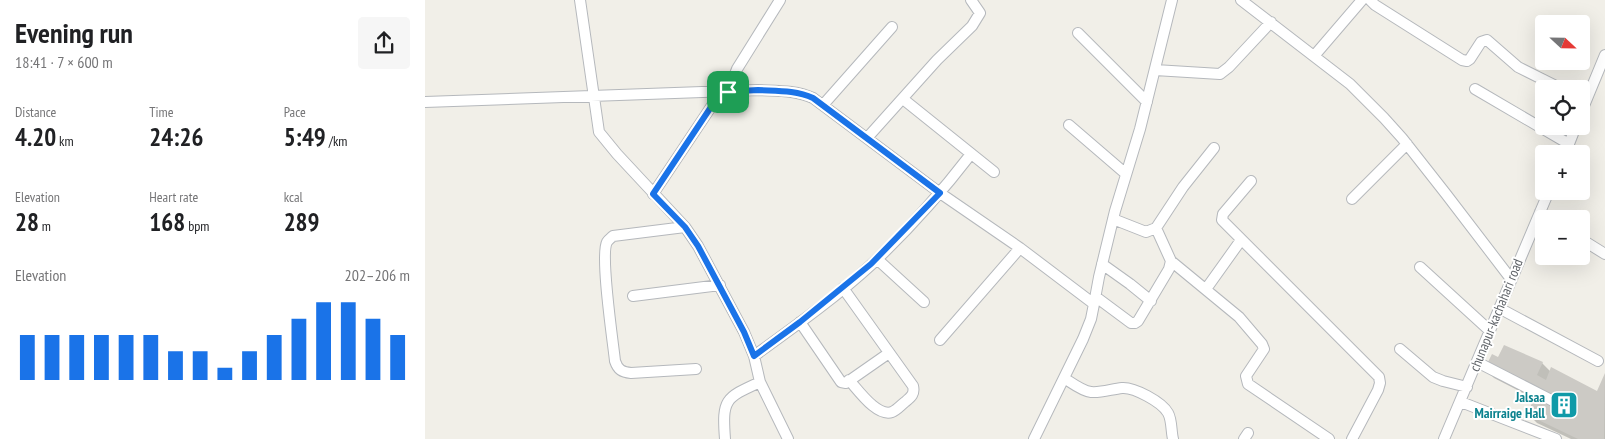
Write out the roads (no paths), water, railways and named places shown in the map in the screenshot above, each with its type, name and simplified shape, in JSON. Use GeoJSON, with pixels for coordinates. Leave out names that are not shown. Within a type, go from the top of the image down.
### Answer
{"type":"FeatureCollection","features":[{"type":"Feature","properties":{"kind":"street"},"geometry":{"type":"LineString","coordinates":[[580,0],[599,132],[653,194],[685,227],[720,285],[744,332],[754,356],[760,382],[788,439]]}},
{"type":"Feature","properties":{"kind":"street"},"geometry":{"type":"LineString","coordinates":[[653,194],[725,92],[737,69],[780,0]]}},
{"type":"Feature","properties":{"kind":"street"},"geometry":{"type":"LineString","coordinates":[[867,138],[977,18],[980,13],[971,0]]}},
{"type":"Feature","properties":{"kind":"street"},"geometry":{"type":"LineString","coordinates":[[1034,439],[1091,319],[1113,219],[1147,102],[1172,0]]}},
{"type":"Feature","properties":{"kind":"street"},"geometry":{"type":"LineString","coordinates":[[1241,0],[1350,84],[1384,118],[1407,144],[1511,279]]}},
{"type":"Feature","properties":{"kind":"street"},"geometry":{"type":"LineString","coordinates":[[1314,56],[1362,0]]}},
{"type":"Feature","properties":{"kind":"street"},"geometry":{"type":"LineString","coordinates":[[1370,0],[1463,60],[1467,61],[1470,59],[1481,42],[1487,40],[1518,67],[1543,80]]}},
{"type":"Feature","properties":{"kind":"street"},"geometry":{"type":"LineString","coordinates":[[1155,70],[1220,74],[1229,67],[1271,22]]}},
{"type":"Feature","properties":{"kind":"street"},"geometry":{"type":"LineString","coordinates":[[823,105],[892,27]]}},
{"type":"Feature","properties":{"kind":"street"},"geometry":{"type":"LineString","coordinates":[[1078,33],[1147,102]]}},
{"type":"Feature","properties":{"kind":"street"},"geometry":{"type":"LineString","coordinates":[[1590,85],[1605,55]]}},
{"type":"Feature","properties":{"kind":"street"},"geometry":{"type":"LineString","coordinates":[[1475,89],[1561,145]]}},
{"type":"Feature","properties":{"kind":"street"},"geometry":{"type":"LineString","coordinates":[[425,102],[758,90],[804,94],[823,105],[940,193],[1131,323],[1138,321],[1151,301],[1168,274],[1171,261]]}},
{"type":"Feature","properties":{"kind":"street"},"geometry":{"type":"LineString","coordinates":[[903,99],[994,172]]}},
{"type":"Feature","properties":{"kind":"street"},"geometry":{"type":"LineString","coordinates":[[1069,125],[1126,174]]}},
{"type":"Feature","properties":{"kind":"street"},"geometry":{"type":"LineString","coordinates":[[1352,200],[1407,144]]}},
{"type":"Feature","properties":{"kind":"street"},"geometry":{"type":"LineString","coordinates":[[1113,219],[1146,232],[1156,228],[1183,187],[1214,148]]}},
{"type":"Feature","properties":{"kind":"street"},"geometry":{"type":"LineString","coordinates":[[754,356],[800,322],[877,259],[940,193],[971,154]]}},
{"type":"Feature","properties":{"kind":"street"},"geometry":{"type":"LineString","coordinates":[[1251,181],[1221,220],[1379,377],[1380,383],[1377,390],[1352,439]]}},
{"type":"Feature","properties":{"kind":"street","name":"chunapur-kachahari road"},"geometry":{"type":"LineString","coordinates":[[1444,439],[1535,222]]}},
{"type":"Feature","properties":{"kind":"street"},"geometry":{"type":"LineString","coordinates":[[685,227],[613,236],[607,242],[605,252],[607,281],[615,362],[618,369],[631,373],[696,369]]}},
{"type":"Feature","properties":{"kind":"street"},"geometry":{"type":"LineString","coordinates":[[1156,228],[1171,261],[1239,317],[1262,344],[1264,349],[1246,376],[1248,384],[1329,439]]}},
{"type":"Feature","properties":{"kind":"street"},"geometry":{"type":"LineString","coordinates":[[1206,289],[1241,240]]}},
{"type":"Feature","properties":{"kind":"street"},"geometry":{"type":"LineString","coordinates":[[1590,245],[1605,254]]}},
{"type":"Feature","properties":{"kind":"street"},"geometry":{"type":"LineString","coordinates":[[940,340],[1020,248]]}},
{"type":"Feature","properties":{"kind":"street"},"geometry":{"type":"LineString","coordinates":[[877,259],[924,302]]}},
{"type":"Feature","properties":{"kind":"street"},"geometry":{"type":"LineString","coordinates":[[1102,264],[1151,301]]}},
{"type":"Feature","properties":{"kind":"street"},"geometry":{"type":"LineString","coordinates":[[1420,267],[1489,330]]}},
{"type":"Feature","properties":{"kind":"street"},"geometry":{"type":"LineString","coordinates":[[633,296],[720,285]]}},
{"type":"Feature","properties":{"kind":"street"},"geometry":{"type":"LineString","coordinates":[[843,288],[913,386],[913,396],[891,412],[884,412],[877,410],[849,380]]}},
{"type":"Feature","properties":{"kind":"street"},"geometry":{"type":"LineString","coordinates":[[1499,308],[1598,361]]}},
{"type":"Feature","properties":{"kind":"street"},"geometry":{"type":"LineString","coordinates":[[800,322],[841,382],[846,383],[889,353]]}},
{"type":"Feature","properties":{"kind":"street"},"geometry":{"type":"LineString","coordinates":[[1400,349],[1433,377],[1467,387]]}},
{"type":"Feature","properties":{"kind":"street"},"geometry":{"type":"LineString","coordinates":[[1477,362],[1555,402]]}},
{"type":"Feature","properties":{"kind":"street"},"geometry":{"type":"LineString","coordinates":[[1064,378],[1083,390],[1092,392],[1122,388],[1131,388],[1138,391],[1167,411],[1173,439]]}},
{"type":"Feature","properties":{"kind":"street"},"geometry":{"type":"LineString","coordinates":[[725,439],[723,416],[726,404],[733,394],[760,382]]}},
{"type":"Feature","properties":{"kind":"street"},"geometry":{"type":"LineString","coordinates":[[1461,402],[1556,439]]}},
{"type":"Feature","properties":{"kind":"place","name":"Jalsaa Mairraige Hall"},"geometry":{"type":"Point","coordinates":[1564,405]}}]}
